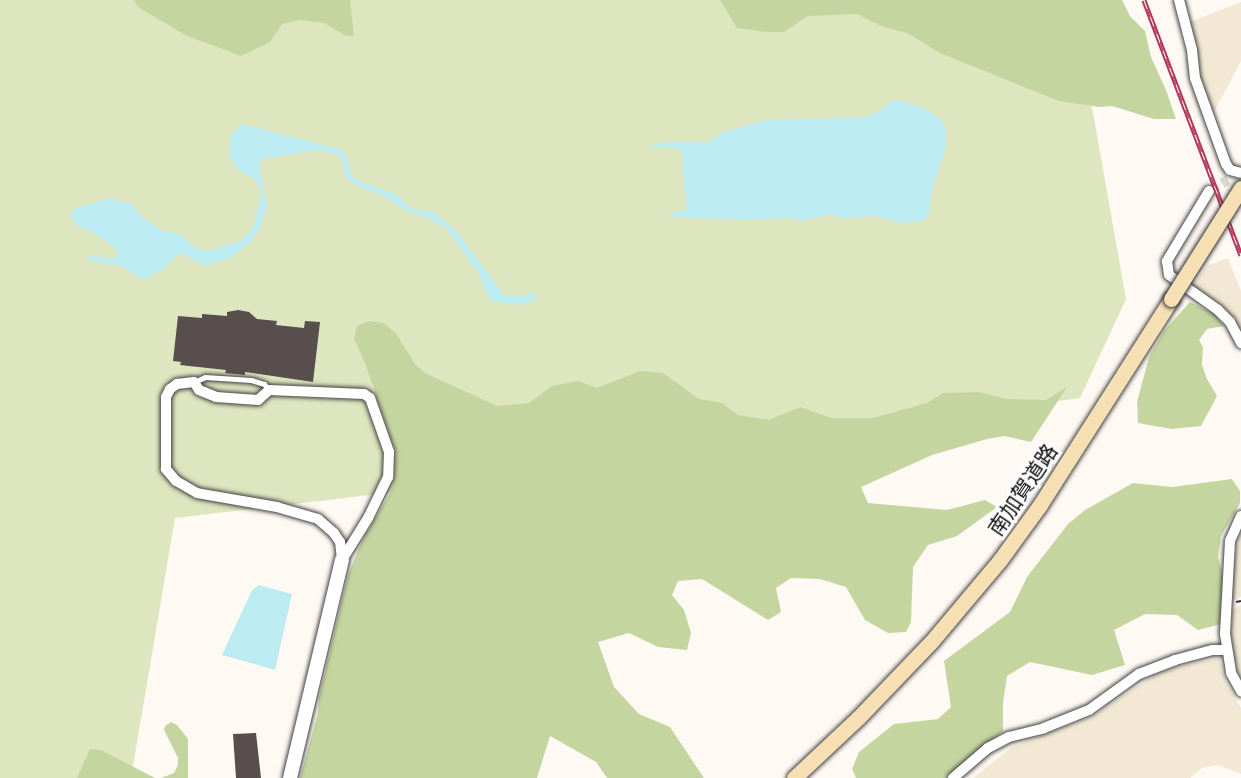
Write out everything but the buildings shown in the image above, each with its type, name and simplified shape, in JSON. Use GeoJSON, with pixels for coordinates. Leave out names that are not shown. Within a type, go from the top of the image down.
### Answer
{"type":"FeatureCollection","features":[{"type":"Feature","properties":{"kind":"main road","name":"南加賀道路"},"geometry":{"type":"LineString","coordinates":[[794,778],[858,718],[923,650],[964,606],[1000,560],[1040,505],[1171,299],[1236,179]]}},
{"type":"Feature","properties":{"kind":"street"},"geometry":{"type":"LineString","coordinates":[[1179,0],[1192,50],[1195,78],[1226,164],[1236,179]]}},
{"type":"Feature","properties":{"kind":"street"},"geometry":{"type":"LineString","coordinates":[[1209,191],[1167,261],[1169,275],[1218,310],[1230,322],[1241,343]]}},
{"type":"Feature","properties":{"kind":"street"},"geometry":{"type":"LineString","coordinates":[[290,778],[342,560],[368,518],[388,477],[386,441],[370,398],[364,394],[269,390],[258,400],[216,397],[199,390],[194,382],[177,384],[170,389],[166,397],[166,469],[176,481],[197,494],[277,507],[318,519],[340,542],[342,560]]}},
{"type":"Feature","properties":{"kind":"street"},"geometry":{"type":"LineString","coordinates":[[1241,516],[1230,541],[1226,650],[1232,673],[1241,691]]}},
{"type":"Feature","properties":{"kind":"street"},"geometry":{"type":"LineString","coordinates":[[954,778],[988,748],[1009,737],[1044,728],[1089,710],[1139,674],[1156,666],[1213,650],[1226,650]]}},
{"type":"Feature","properties":{"kind":"lane"},"geometry":{"type":"LineString","coordinates":[[194,382],[205,377],[251,380],[264,384],[269,390]]}},
{"type":"Feature","properties":{"kind":"shaded area"},"geometry":{"type":"Polygon","coordinates":[[[1241,2],[1241,61],[1214,112],[1201,80],[1190,22],[1241,2]]]}},
{"type":"Feature","properties":{"kind":"shaded area"},"geometry":{"type":"Polygon","coordinates":[[[1228,258],[1241,291],[1241,332],[1223,307],[1192,287],[1207,266],[1228,258]]]}},
{"type":"Feature","properties":{"kind":"shaded area"},"geometry":{"type":"Polygon","coordinates":[[[1241,528],[1241,597],[1234,600],[1232,598],[1234,557],[1241,528]]]}},
{"type":"Feature","properties":{"kind":"shaded area"},"geometry":{"type":"Polygon","coordinates":[[[1241,605],[1241,681],[1231,648],[1232,610],[1241,605]]]}},
{"type":"Feature","properties":{"kind":"shaded area"},"geometry":{"type":"Polygon","coordinates":[[[1219,658],[1226,683],[1241,708],[1241,774],[1218,765],[1202,768],[1190,778],[973,778],[1012,747],[1092,717],[1153,676],[1174,668],[1219,658]]]}},
{"type":"Feature","properties":{"kind":"green space"},"geometry":{"type":"Polygon","coordinates":[[[0,0],[1073,0],[1126,299],[1080,398],[412,490],[175,518],[131,778],[0,778],[0,0]]]}},
{"type":"Feature","properties":{"kind":"green space"},"geometry":{"type":"Polygon","coordinates":[[[134,0],[350,0],[354,36],[346,36],[324,23],[299,20],[282,24],[270,42],[241,56],[185,35],[138,7],[134,0]]]}},
{"type":"Feature","properties":{"kind":"green space"},"geometry":{"type":"Polygon","coordinates":[[[720,0],[1122,0],[1130,16],[1145,31],[1151,57],[1176,119],[1154,119],[1112,106],[1099,107],[1059,101],[940,53],[907,33],[881,26],[857,14],[808,16],[784,32],[737,28],[720,0]]]}},
{"type":"Feature","properties":{"kind":"green space"},"geometry":{"type":"Polygon","coordinates":[[[1190,302],[1214,314],[1224,326],[1207,329],[1199,340],[1203,347],[1202,365],[1217,396],[1201,426],[1172,429],[1138,423],[1137,402],[1149,357],[1164,331],[1190,302]]]}},
{"type":"Feature","properties":{"kind":"green space"},"geometry":{"type":"Polygon","coordinates":[[[369,321],[383,323],[395,332],[415,364],[425,373],[497,406],[529,403],[552,386],[578,381],[597,388],[640,371],[663,373],[699,399],[722,403],[738,415],[769,420],[800,407],[831,418],[873,418],[927,403],[943,393],[979,392],[1006,399],[1046,400],[1067,387],[1031,442],[1004,436],[987,439],[932,455],[861,487],[868,503],[947,510],[985,500],[997,507],[957,536],[928,545],[913,567],[911,622],[906,632],[888,633],[865,620],[846,587],[820,579],[791,578],[776,588],[781,612],[768,620],[702,579],[678,581],[672,595],[684,610],[691,633],[687,650],[658,647],[629,633],[598,642],[614,687],[639,714],[670,727],[704,778],[607,778],[596,762],[550,736],[537,778],[300,778],[318,713],[319,698],[348,575],[362,541],[392,490],[395,478],[396,452],[365,363],[354,339],[357,326],[369,321]]]}},
{"type":"Feature","properties":{"kind":"green space"},"geometry":{"type":"Polygon","coordinates":[[[1232,479],[1240,491],[1240,503],[1221,536],[1218,557],[1224,579],[1221,624],[1198,630],[1177,615],[1145,614],[1114,630],[1125,665],[1092,675],[1030,662],[1007,676],[1003,702],[1003,731],[946,778],[856,778],[852,769],[859,752],[894,724],[938,719],[951,707],[944,661],[1010,612],[1027,577],[1068,524],[1085,510],[1133,483],[1172,487],[1232,479]]]}},
{"type":"Feature","properties":{"kind":"green space"},"geometry":{"type":"Polygon","coordinates":[[[171,722],[177,725],[188,739],[188,778],[161,778],[174,773],[178,765],[178,758],[164,730],[165,726],[171,722]]]}},
{"type":"Feature","properties":{"kind":"green space"},"geometry":{"type":"Polygon","coordinates":[[[90,749],[101,750],[155,778],[77,778],[90,749]]]}},
{"type":"Feature","properties":{"kind":"water"},"geometry":{"type":"Polygon","coordinates":[[[901,100],[930,111],[944,123],[946,130],[946,146],[931,193],[929,213],[923,221],[900,223],[877,216],[844,218],[829,215],[800,221],[791,218],[751,220],[667,215],[687,209],[681,151],[679,148],[650,148],[654,145],[671,142],[708,142],[723,132],[768,120],[865,117],[878,112],[890,102],[901,100]]]}},
{"type":"Feature","properties":{"kind":"water"},"geometry":{"type":"Polygon","coordinates":[[[242,124],[343,150],[350,173],[356,180],[396,194],[412,209],[433,212],[457,232],[505,296],[525,296],[533,292],[536,294],[536,300],[518,305],[492,301],[480,275],[446,228],[424,216],[410,213],[380,194],[355,185],[346,177],[342,160],[338,155],[319,150],[261,159],[259,165],[267,205],[260,228],[251,242],[230,258],[205,266],[183,254],[177,255],[165,268],[144,280],[121,266],[87,260],[91,256],[113,258],[119,255],[114,247],[96,234],[76,225],[70,214],[74,209],[106,199],[131,203],[141,216],[161,230],[181,234],[193,246],[202,250],[211,251],[242,240],[252,230],[262,192],[254,179],[236,168],[229,153],[231,135],[242,124]]]}},
{"type":"Feature","properties":{"kind":"water"},"geometry":{"type":"Polygon","coordinates":[[[259,585],[292,594],[275,670],[222,655],[252,590],[259,585]]]}},
{"type":"Feature","properties":{"kind":"tunnel"},"geometry":{"type":"LineString","coordinates":[[1209,191],[1228,180]]}},
{"type":"Feature","properties":{"kind":"railway"},"geometry":{"type":"LineString","coordinates":[[1144,0],[1241,255]]}}]}
